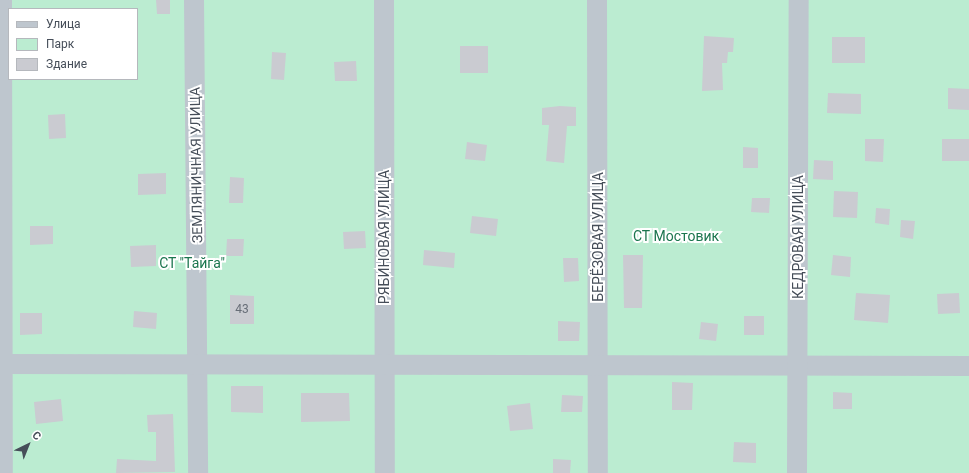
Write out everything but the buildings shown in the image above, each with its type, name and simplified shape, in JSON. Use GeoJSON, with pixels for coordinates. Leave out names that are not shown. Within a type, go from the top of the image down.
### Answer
{"type":"FeatureCollection","features":[{"type":"Feature","properties":{"kind":"street"},"geometry":{"type":"LineString","coordinates":[[2,0],[3,473]]}},
{"type":"Feature","properties":{"kind":"street","name":"ЗЕМЛЯНИЧНАЯ УЛИЦА"},"geometry":{"type":"LineString","coordinates":[[194,0],[198,473]]}},
{"type":"Feature","properties":{"kind":"street","name":"РЯБИНОВАЯ УЛИЦА"},"geometry":{"type":"LineString","coordinates":[[384,0],[385,473]]}},
{"type":"Feature","properties":{"kind":"street","name":"БЕРЁЗОВАЯ УЛИЦА"},"geometry":{"type":"LineString","coordinates":[[597,0],[598,473]]}},
{"type":"Feature","properties":{"kind":"street","name":"КЕДРОВАЯ УЛИЦА"},"geometry":{"type":"LineString","coordinates":[[797,473],[799,0]]}},
{"type":"Feature","properties":{"kind":"street"},"geometry":{"type":"LineString","coordinates":[[2,364],[969,366]]}},
{"type":"Feature","properties":{"kind":"green space","name":"СТ Мостовик"},"geometry":{"type":"Polygon","coordinates":[[[0,0],[969,0],[969,473],[0,473],[0,0]]]}},
{"type":"Feature","properties":{"kind":"park label","name":"СТ \"Тайга\""},"geometry":{"type":"Point","coordinates":[192,263]}}]}
